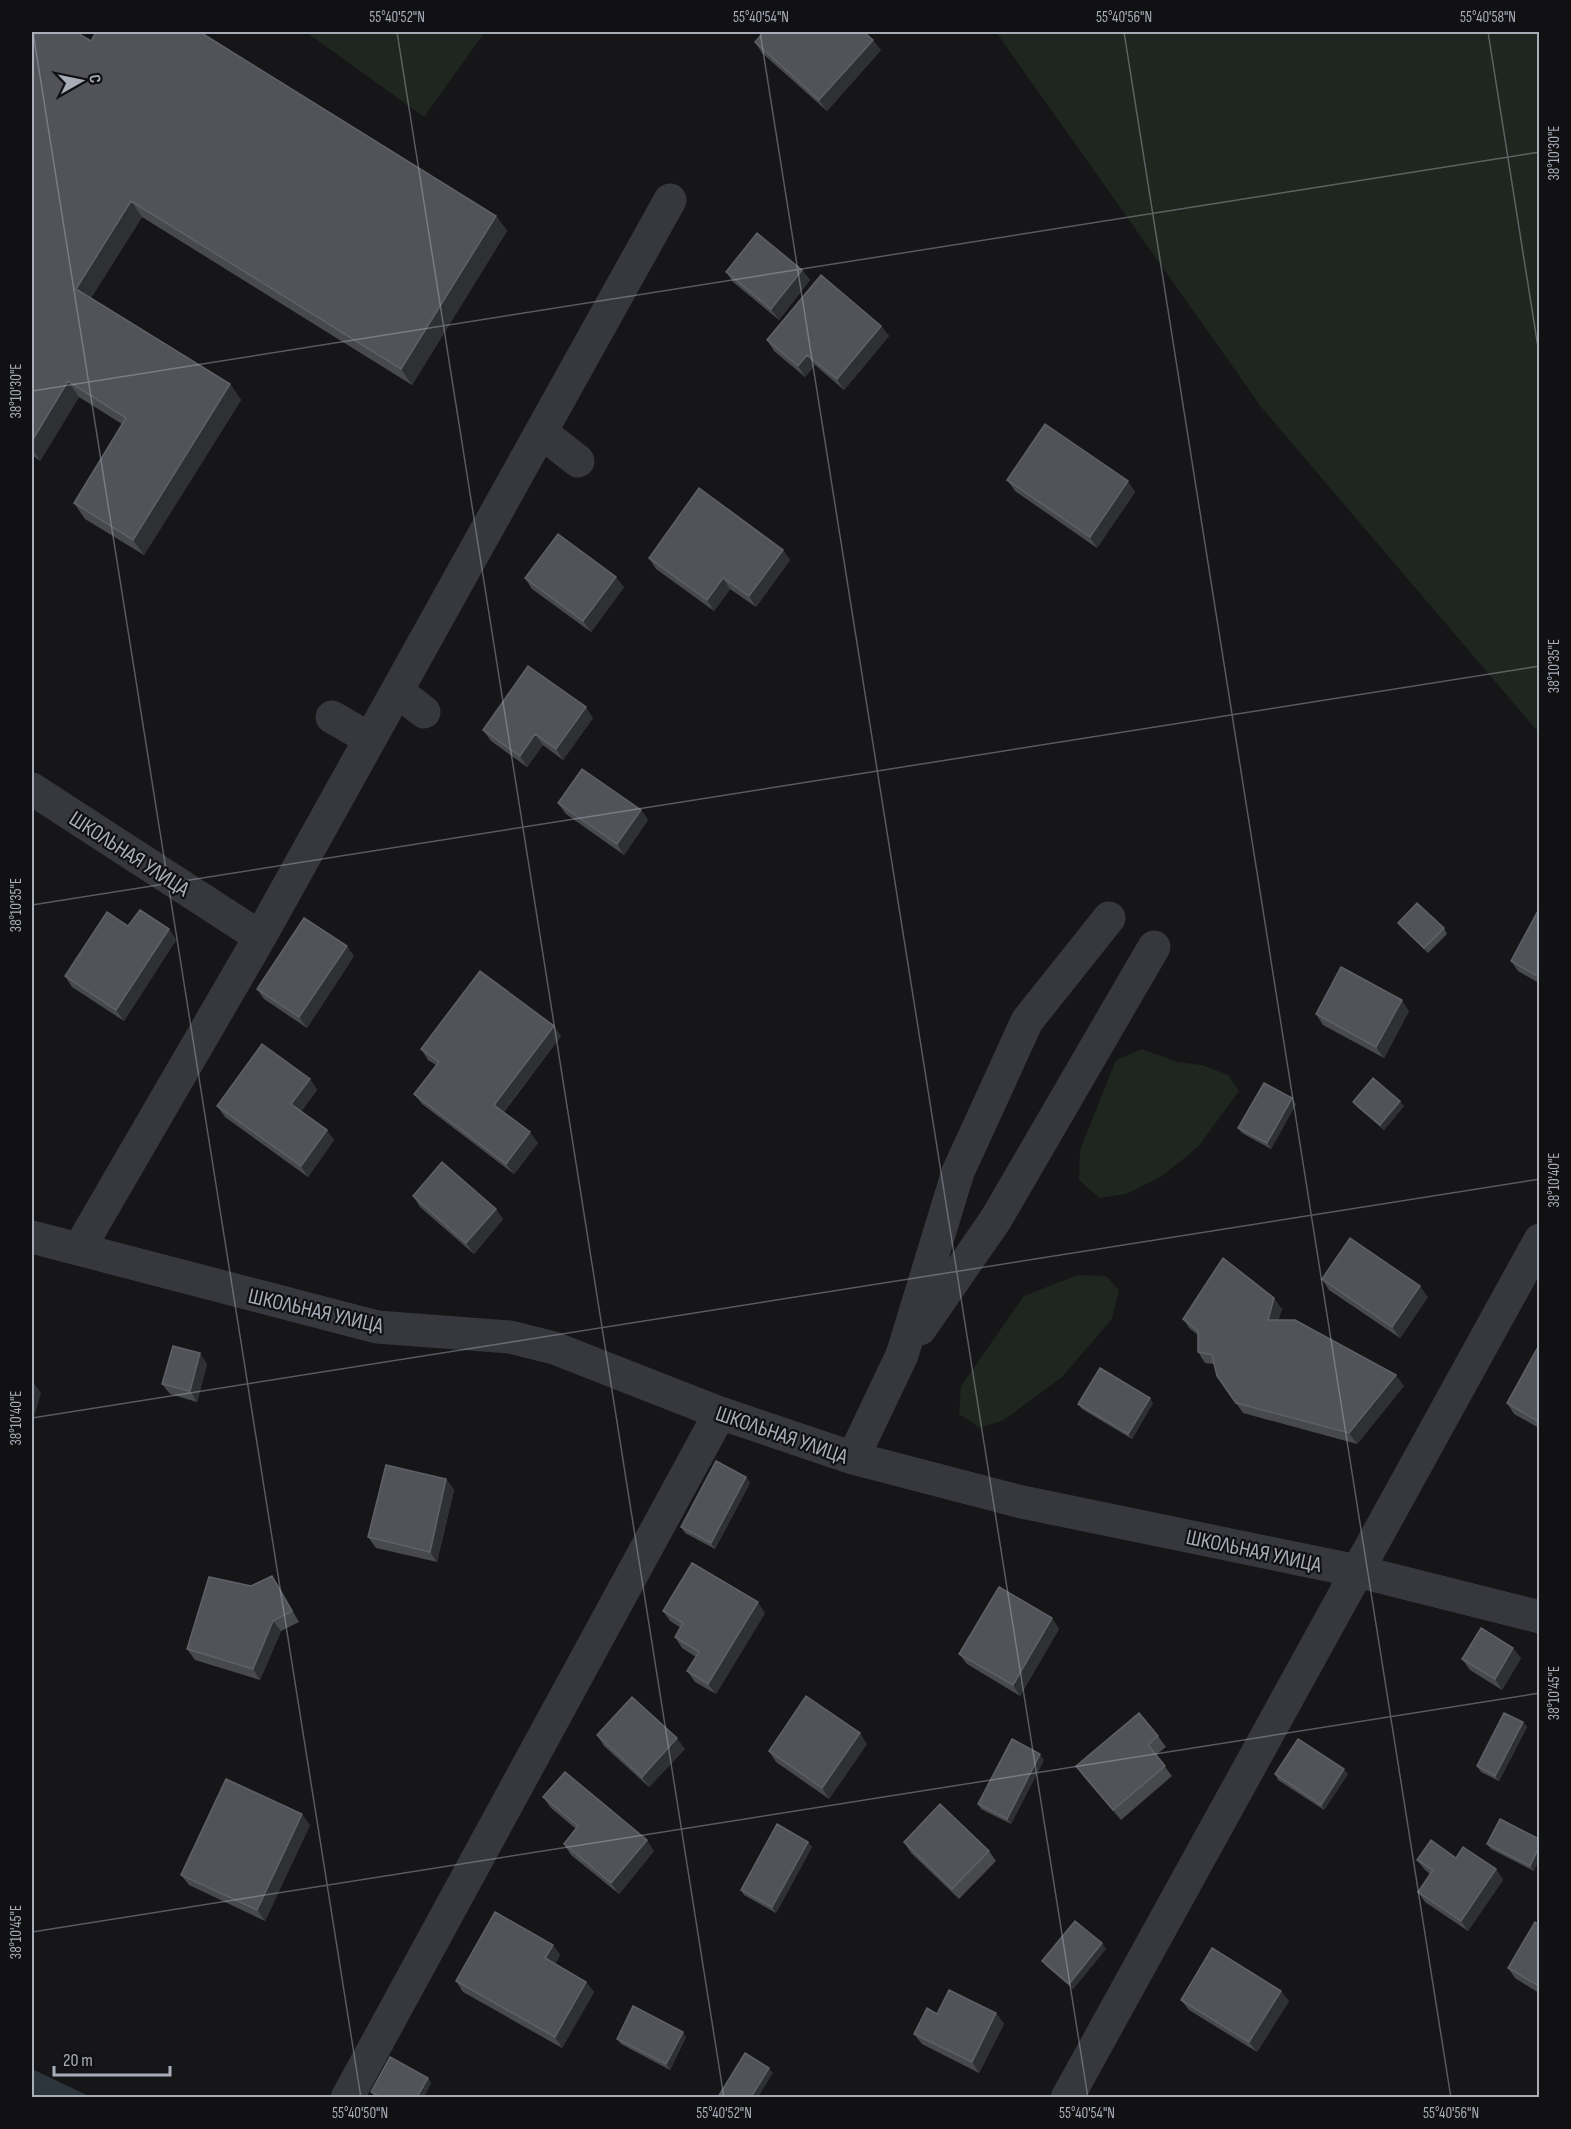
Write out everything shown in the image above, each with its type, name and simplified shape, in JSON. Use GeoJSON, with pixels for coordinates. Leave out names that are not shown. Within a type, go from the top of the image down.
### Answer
{"type":"FeatureCollection","features":[{"type":"Feature","properties":{"kind":"street"},"geometry":{"type":"LineString","coordinates":[[79,1249],[260,937],[670,200]]}},
{"type":"Feature","properties":{"kind":"street"},"geometry":{"type":"LineString","coordinates":[[541,432],[578,461]]}},
{"type":"Feature","properties":{"kind":"street"},"geometry":{"type":"LineString","coordinates":[[397,691],[424,712]]}},
{"type":"Feature","properties":{"kind":"street"},"geometry":{"type":"LineString","coordinates":[[332,717],[370,739]]}},
{"type":"Feature","properties":{"kind":"street","name":"ШКОЛЬНАЯ УЛИЦА"},"geometry":{"type":"LineString","coordinates":[[32,789],[260,937]]}},
{"type":"Feature","properties":{"kind":"street"},"geometry":{"type":"LineString","coordinates":[[853,1458],[902,1355],[958,1172],[1027,1021],[1109,918]]}},
{"type":"Feature","properties":{"kind":"street"},"geometry":{"type":"LineString","coordinates":[[902,1355],[996,1219],[1154,947]]}},
{"type":"Feature","properties":{"kind":"street","name":"ШКОЛЬНАЯ УЛИЦА"},"geometry":{"type":"LineString","coordinates":[[32,1237],[377,1327],[510,1337],[554,1348],[720,1413],[853,1458],[1022,1502],[1357,1571],[1539,1617]]}},
{"type":"Feature","properties":{"kind":"street"},"geometry":{"type":"LineString","coordinates":[[1067,2097],[1539,1240]]}},
{"type":"Feature","properties":{"kind":"street"},"geometry":{"type":"LineString","coordinates":[[347,2097],[720,1413]]}},
{"type":"Feature","properties":{"kind":"shaded area"},"geometry":{"type":"Polygon","coordinates":[[[306,32],[485,32],[424,117],[306,32]]]}},
{"type":"Feature","properties":{"kind":"shaded area"},"geometry":{"type":"Polygon","coordinates":[[[996,32],[1539,32],[1539,733],[1262,408],[996,32]]]}},
{"type":"Feature","properties":{"kind":"shaded area"},"geometry":{"type":"Polygon","coordinates":[[[1142,1049],[1177,1062],[1202,1065],[1228,1075],[1239,1091],[1198,1147],[1162,1176],[1126,1194],[1099,1198],[1079,1180],[1080,1150],[1116,1060],[1142,1049]]]}},
{"type":"Feature","properties":{"kind":"shaded area"},"geometry":{"type":"Polygon","coordinates":[[[1077,1275],[1106,1276],[1119,1290],[1112,1319],[1062,1377],[1004,1420],[980,1428],[959,1414],[961,1386],[1024,1296],[1077,1275]]]}},
{"type":"Feature","properties":{"kind":"shaded area"},"geometry":{"type":"Polygon","coordinates":[[[32,2069],[91,2097],[32,2097],[32,2069]]]}},
{"type":"Feature","properties":{"kind":"building"},"geometry":{"type":"Polygon","coordinates":[[[32,32],[76,32],[91,41],[96,32],[200,32],[496,216],[401,369],[131,201],[76,289],[230,384],[133,540],[74,503],[126,418],[68,381],[32,441],[32,32]]]}},
{"type":"Feature","properties":{"kind":"building"},"geometry":{"type":"Polygon","coordinates":[[[764,32],[864,32],[873,40],[819,100],[755,42],[764,32]]]}},
{"type":"Feature","properties":{"kind":"building"},"geometry":{"type":"Polygon","coordinates":[[[757,233],[802,270],[771,309],[726,272],[757,233]]]}},
{"type":"Feature","properties":{"kind":"building"},"geometry":{"type":"Polygon","coordinates":[[[821,275],[881,326],[837,379],[807,355],[798,366],[767,340],[821,275]]]}},
{"type":"Feature","properties":{"kind":"building"},"geometry":{"type":"Polygon","coordinates":[[[1045,424],[1128,481],[1090,537],[1007,480],[1045,424]]]}},
{"type":"Feature","properties":{"kind":"building"},"geometry":{"type":"Polygon","coordinates":[[[699,488],[783,550],[749,596],[723,578],[707,600],[649,558],[699,488]]]}},
{"type":"Feature","properties":{"kind":"building"},"geometry":{"type":"Polygon","coordinates":[[[558,534],[616,577],[583,621],[525,578],[558,534]]]}},
{"type":"Feature","properties":{"kind":"building"},"geometry":{"type":"Polygon","coordinates":[[[528,666],[586,707],[556,749],[535,734],[520,756],[483,730],[528,666]]]}},
{"type":"Feature","properties":{"kind":"building"},"geometry":{"type":"Polygon","coordinates":[[[582,769],[641,810],[617,844],[558,803],[582,769]]]}},
{"type":"Feature","properties":{"kind":"building"},"geometry":{"type":"Polygon","coordinates":[[[1417,903],[1444,928],[1424,948],[1398,923],[1417,903]]]}},
{"type":"Feature","properties":{"kind":"building"},"geometry":{"type":"Polygon","coordinates":[[[1539,909],[1539,977],[1511,961],[1539,909]]]}},
{"type":"Feature","properties":{"kind":"building"},"geometry":{"type":"Polygon","coordinates":[[[140,910],[169,929],[116,1010],[65,976],[107,912],[128,926],[140,910]]]}},
{"type":"Feature","properties":{"kind":"building"},"geometry":{"type":"Polygon","coordinates":[[[304,918],[347,946],[299,1017],[257,989],[304,918]]]}},
{"type":"Feature","properties":{"kind":"building"},"geometry":{"type":"Polygon","coordinates":[[[1341,967],[1402,1000],[1376,1047],[1316,1014],[1341,967]]]}},
{"type":"Feature","properties":{"kind":"building"},"geometry":{"type":"Polygon","coordinates":[[[480,971],[554,1026],[494,1105],[530,1132],[506,1164],[414,1094],[439,1062],[421,1049],[480,971]]]}},
{"type":"Feature","properties":{"kind":"building"},"geometry":{"type":"Polygon","coordinates":[[[262,1044],[310,1079],[291,1104],[327,1130],[301,1166],[217,1106],[262,1044]]]}},
{"type":"Feature","properties":{"kind":"building"},"geometry":{"type":"Polygon","coordinates":[[[1373,1078],[1400,1101],[1380,1125],[1353,1102],[1373,1078]]]}},
{"type":"Feature","properties":{"kind":"building"},"geometry":{"type":"Polygon","coordinates":[[[1264,1083],[1292,1098],[1267,1143],[1238,1128],[1264,1083]]]}},
{"type":"Feature","properties":{"kind":"building"},"geometry":{"type":"Polygon","coordinates":[[[442,1162],[496,1209],[466,1243],[413,1196],[442,1162]]]}},
{"type":"Feature","properties":{"kind":"building"},"geometry":{"type":"Polygon","coordinates":[[[1350,1238],[1420,1286],[1392,1327],[1322,1279],[1350,1238]]]}},
{"type":"Feature","properties":{"kind":"building"},"geometry":{"type":"Polygon","coordinates":[[[1223,1258],[1274,1298],[1268,1320],[1295,1320],[1396,1375],[1349,1433],[1236,1403],[1217,1376],[1212,1355],[1198,1352],[1198,1331],[1183,1319],[1223,1258]]]}},
{"type":"Feature","properties":{"kind":"building"},"geometry":{"type":"Polygon","coordinates":[[[173,1346],[200,1353],[190,1391],[162,1384],[173,1346]]]}},
{"type":"Feature","properties":{"kind":"building"},"geometry":{"type":"Polygon","coordinates":[[[1539,1348],[1539,1422],[1507,1403],[1539,1348]]]}},
{"type":"Feature","properties":{"kind":"building"},"geometry":{"type":"Polygon","coordinates":[[[1100,1368],[1150,1398],[1128,1434],[1078,1404],[1100,1368]]]}},
{"type":"Feature","properties":{"kind":"building"},"geometry":{"type":"Polygon","coordinates":[[[716,1461],[746,1477],[711,1543],[681,1527],[716,1461]]]}},
{"type":"Feature","properties":{"kind":"building"},"geometry":{"type":"Polygon","coordinates":[[[386,1465],[446,1479],[430,1552],[368,1537],[386,1465]]]}},
{"type":"Feature","properties":{"kind":"building"},"geometry":{"type":"Polygon","coordinates":[[[692,1563],[758,1602],[708,1684],[687,1671],[699,1652],[675,1637],[683,1623],[663,1611],[692,1563]]]}},
{"type":"Feature","properties":{"kind":"building"},"geometry":{"type":"Polygon","coordinates":[[[272,1576],[292,1611],[273,1621],[253,1669],[187,1649],[209,1577],[251,1586],[272,1576]]]}},
{"type":"Feature","properties":{"kind":"building"},"geometry":{"type":"Polygon","coordinates":[[[999,1587],[1052,1618],[1013,1685],[959,1654],[999,1587]]]}},
{"type":"Feature","properties":{"kind":"building"},"geometry":{"type":"Polygon","coordinates":[[[1481,1628],[1513,1648],[1495,1679],[1462,1659],[1481,1628]]]}},
{"type":"Feature","properties":{"kind":"building"},"geometry":{"type":"Polygon","coordinates":[[[806,1696],[860,1733],[822,1788],[769,1751],[806,1696]]]}},
{"type":"Feature","properties":{"kind":"building"},"geometry":{"type":"Polygon","coordinates":[[[632,1697],[677,1738],[642,1777],[597,1735],[632,1697]]]}},
{"type":"Feature","properties":{"kind":"building"},"geometry":{"type":"Polygon","coordinates":[[[1139,1713],[1158,1736],[1148,1745],[1165,1766],[1113,1810],[1076,1766],[1139,1713]]]}},
{"type":"Feature","properties":{"kind":"building"},"geometry":{"type":"Polygon","coordinates":[[[1504,1713],[1523,1722],[1495,1776],[1477,1766],[1504,1713]]]}},
{"type":"Feature","properties":{"kind":"building"},"geometry":{"type":"Polygon","coordinates":[[[1012,1739],[1040,1754],[1007,1819],[978,1804],[1012,1739]]]}},
{"type":"Feature","properties":{"kind":"building"},"geometry":{"type":"Polygon","coordinates":[[[1298,1739],[1344,1769],[1321,1805],[1275,1774],[1298,1739]]]}},
{"type":"Feature","properties":{"kind":"building"},"geometry":{"type":"Polygon","coordinates":[[[565,1772],[647,1840],[611,1883],[564,1844],[578,1826],[543,1797],[565,1772]]]}},
{"type":"Feature","properties":{"kind":"building"},"geometry":{"type":"Polygon","coordinates":[[[226,1779],[302,1814],[257,1910],[181,1875],[226,1779]]]}},
{"type":"Feature","properties":{"kind":"building"},"geometry":{"type":"Polygon","coordinates":[[[940,1804],[989,1851],[952,1889],[904,1842],[940,1804]]]}},
{"type":"Feature","properties":{"kind":"building"},"geometry":{"type":"Polygon","coordinates":[[[1500,1819],[1539,1839],[1539,1847],[1530,1866],[1487,1844],[1500,1819]]]}},
{"type":"Feature","properties":{"kind":"building"},"geometry":{"type":"Polygon","coordinates":[[[777,1824],[808,1842],[772,1907],[741,1890],[777,1824]]]}},
{"type":"Feature","properties":{"kind":"building"},"geometry":{"type":"Polygon","coordinates":[[[1431,1840],[1456,1858],[1463,1847],[1496,1869],[1461,1921],[1418,1892],[1433,1870],[1417,1860],[1431,1840]]]}},
{"type":"Feature","properties":{"kind":"building"},"geometry":{"type":"Polygon","coordinates":[[[495,1912],[553,1945],[545,1958],[586,1982],[555,2037],[456,1981],[495,1912]]]}},
{"type":"Feature","properties":{"kind":"building"},"geometry":{"type":"Polygon","coordinates":[[[1075,1921],[1102,1943],[1069,1984],[1042,1961],[1075,1921]]]}},
{"type":"Feature","properties":{"kind":"building"},"geometry":{"type":"Polygon","coordinates":[[[1535,1922],[1539,1925],[1539,1986],[1508,1968],[1535,1922]]]}},
{"type":"Feature","properties":{"kind":"building"},"geometry":{"type":"Polygon","coordinates":[[[1212,1948],[1281,1991],[1249,2042],[1181,2000],[1212,1948]]]}},
{"type":"Feature","properties":{"kind":"building"},"geometry":{"type":"Polygon","coordinates":[[[949,1990],[996,2013],[972,2062],[914,2034],[927,2008],[937,2014],[949,1990]]]}},
{"type":"Feature","properties":{"kind":"building"},"geometry":{"type":"Polygon","coordinates":[[[633,2006],[683,2032],[666,2064],[617,2039],[633,2006]]]}},
{"type":"Feature","properties":{"kind":"building"},"geometry":{"type":"Polygon","coordinates":[[[745,2053],[769,2068],[751,2097],[718,2097],[745,2053]]]}},
{"type":"Feature","properties":{"kind":"building"},"geometry":{"type":"Polygon","coordinates":[[[390,2057],[428,2078],[417,2097],[381,2097],[371,2092],[390,2057]]]}}]}
